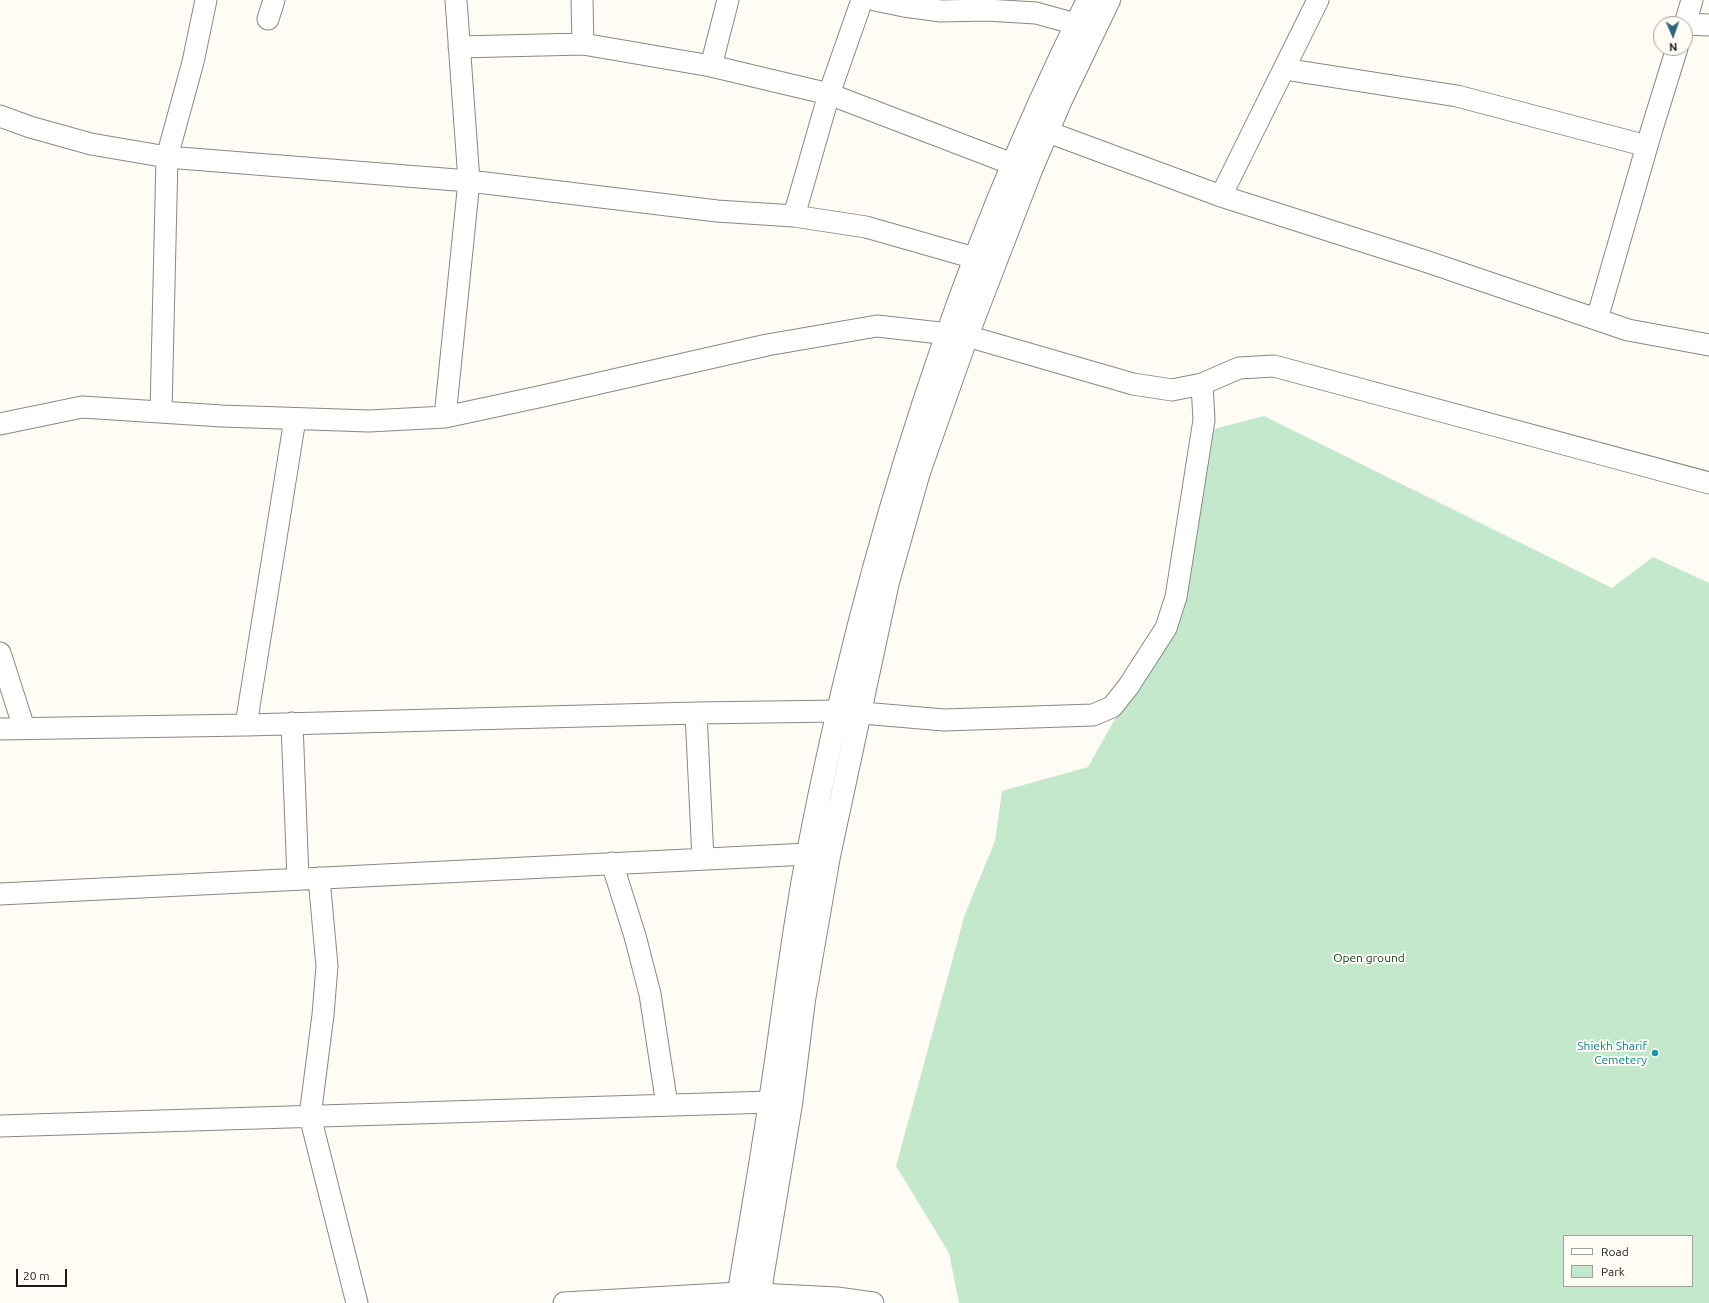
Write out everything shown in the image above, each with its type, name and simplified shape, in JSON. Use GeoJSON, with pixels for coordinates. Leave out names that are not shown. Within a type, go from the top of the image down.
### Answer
{"type":"FeatureCollection","features":[{"type":"Feature","properties":{"kind":"main road"},"geometry":{"type":"LineString","coordinates":[[985,261],[1012,164],[1088,0]]}},
{"type":"Feature","properties":{"kind":"main road"},"geometry":{"type":"LineString","coordinates":[[748,1298],[770,1102],[808,854],[888,582],[957,334],[985,261],[1048,132],[1109,0]]}},
{"type":"Feature","properties":{"kind":"main road"},"geometry":{"type":"LineString","coordinates":[[748,1298],[791,1104],[804,1000],[829,856],[849,712]]}},
{"type":"Feature","properties":{"kind":"street"},"geometry":{"type":"LineString","coordinates":[[161,412],[167,157],[193,62],[206,0]]}},
{"type":"Feature","properties":{"kind":"street"},"geometry":{"type":"LineString","coordinates":[[445,417],[468,181],[456,0]]}},
{"type":"Feature","properties":{"kind":"street"},"geometry":{"type":"LineString","coordinates":[[582,0],[583,44]]}},
{"type":"Feature","properties":{"kind":"street"},"geometry":{"type":"LineString","coordinates":[[711,66],[728,0]]}},
{"type":"Feature","properties":{"kind":"street"},"geometry":{"type":"LineString","coordinates":[[794,216],[829,94],[862,0]]}},
{"type":"Feature","properties":{"kind":"street"},"geometry":{"type":"LineString","coordinates":[[875,0],[904,6],[941,10],[986,10],[1036,13],[1076,24]]}},
{"type":"Feature","properties":{"kind":"street"},"geometry":{"type":"LineString","coordinates":[[1221,196],[1318,0]]}},
{"type":"Feature","properties":{"kind":"street"},"geometry":{"type":"LineString","coordinates":[[1687,16],[1692,0]]}},
{"type":"Feature","properties":{"kind":"street"},"geometry":{"type":"LineString","coordinates":[[1693,24],[1709,25]]}},
{"type":"Feature","properties":{"kind":"street"},"geometry":{"type":"LineString","coordinates":[[459,47],[583,44],[711,66],[829,94],[1012,164]]}},
{"type":"Feature","properties":{"kind":"street"},"geometry":{"type":"LineString","coordinates":[[1597,319],[1647,146],[1675,56]]}},
{"type":"Feature","properties":{"kind":"street"},"geometry":{"type":"LineString","coordinates":[[1284,69],[1457,96],[1647,146]]}},
{"type":"Feature","properties":{"kind":"street"},"geometry":{"type":"LineString","coordinates":[[0,116],[30,127],[90,144],[167,157],[468,181],[717,211],[794,216],[866,227],[985,261]]}},
{"type":"Feature","properties":{"kind":"street"},"geometry":{"type":"LineString","coordinates":[[1048,132],[1221,196],[1425,261],[1628,330],[1709,345]]}},
{"type":"Feature","properties":{"kind":"street"},"geometry":{"type":"LineString","coordinates":[[0,424],[82,407],[295,419],[369,421],[445,417],[767,345],[877,326],[957,334],[1133,384],[1172,390],[1202,384],[1239,368],[1274,366],[1709,483]]}},
{"type":"Feature","properties":{"kind":"street"},"geometry":{"type":"LineString","coordinates":[[0,729],[246,725],[696,713],[849,712],[944,720],[1093,715],[1112,707],[1128,687],[1166,628],[1176,597],[1204,420],[1202,384]]}},
{"type":"Feature","properties":{"kind":"street"},"geometry":{"type":"LineString","coordinates":[[246,725],[295,419]]}},
{"type":"Feature","properties":{"kind":"street"},"geometry":{"type":"LineString","coordinates":[[0,653],[24,728]]}},
{"type":"Feature","properties":{"kind":"street"},"geometry":{"type":"LineString","coordinates":[[696,713],[703,859]]}},
{"type":"Feature","properties":{"kind":"street"},"geometry":{"type":"LineString","coordinates":[[292,723],[298,879]]}},
{"type":"Feature","properties":{"kind":"street"},"geometry":{"type":"LineString","coordinates":[[0,894],[808,854]]}},
{"type":"Feature","properties":{"kind":"street"},"geometry":{"type":"LineString","coordinates":[[612,863],[635,936],[650,994],[667,1105]]}},
{"type":"Feature","properties":{"kind":"street"},"geometry":{"type":"LineString","coordinates":[[319,878],[327,966],[323,1015],[310,1116],[357,1303]]}},
{"type":"Feature","properties":{"kind":"street"},"geometry":{"type":"LineString","coordinates":[[0,1126],[770,1102]]}},
{"type":"Feature","properties":{"kind":"street"},"geometry":{"type":"LineString","coordinates":[[564,1303],[748,1298],[836,1298],[873,1303]]}},
{"type":"Feature","properties":{"kind":"green space","name":"Open ground"},"geometry":{"type":"Polygon","coordinates":[[[1264,416],[1612,588],[1653,557],[1709,583],[1709,1303],[959,1303],[949,1253],[896,1166],[965,914],[995,841],[1002,791],[1088,767],[1178,606],[1214,429],[1264,416]]]}},
{"type":"Feature","properties":{"kind":"place","name":"Shiekh Sharif Cemetery"},"geometry":{"type":"Point","coordinates":[1655,1053]}}]}
